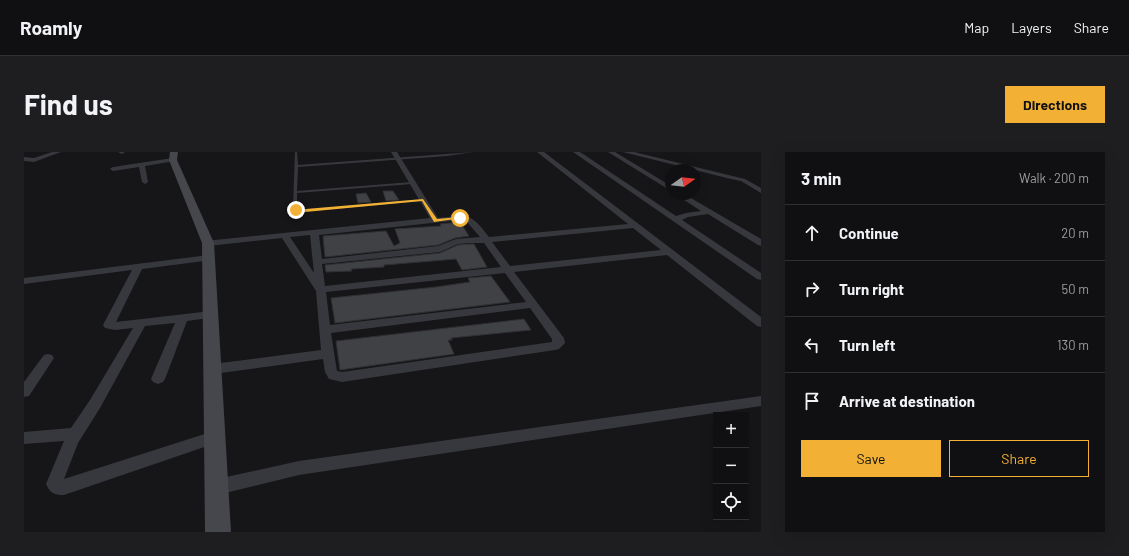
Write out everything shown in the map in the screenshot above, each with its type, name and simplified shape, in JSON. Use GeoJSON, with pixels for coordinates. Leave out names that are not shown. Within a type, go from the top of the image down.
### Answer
{"type":"FeatureCollection","features":[{"type":"Feature","properties":{"kind":"main road"},"geometry":{"type":"LineString","coordinates":[[174,156],[209,250],[218,532]]}},
{"type":"Feature","properties":{"kind":"street"},"geometry":{"type":"LineString","coordinates":[[24,159],[34,160],[58,152]]}},
{"type":"Feature","properties":{"kind":"street"},"geometry":{"type":"LineString","coordinates":[[394,152],[436,221]]}},
{"type":"Feature","properties":{"kind":"street"},"geometry":{"type":"LineString","coordinates":[[540,152],[633,226],[761,323]]}},
{"type":"Feature","properties":{"kind":"street"},"geometry":{"type":"LineString","coordinates":[[576,152],[761,277]]}},
{"type":"Feature","properties":{"kind":"street"},"geometry":{"type":"LineString","coordinates":[[611,152],[665,185]]}},
{"type":"Feature","properties":{"kind":"street"},"geometry":{"type":"LineString","coordinates":[[626,152],[734,177],[743,180],[761,190]]}},
{"type":"Feature","properties":{"kind":"street"},"geometry":{"type":"LineString","coordinates":[[113,169],[142,165],[174,156]]}},
{"type":"Feature","properties":{"kind":"street"},"geometry":{"type":"LineString","coordinates":[[142,165],[145,182]]}},
{"type":"Feature","properties":{"kind":"street"},"geometry":{"type":"LineString","coordinates":[[689,200],[760,242]]}},
{"type":"Feature","properties":{"kind":"street"},"geometry":{"type":"LineString","coordinates":[[676,219],[690,214],[708,212]]}},
{"type":"Feature","properties":{"kind":"street"},"geometry":{"type":"LineString","coordinates":[[24,281],[138,268],[209,250],[284,235],[314,232],[436,221],[468,219],[476,226],[508,269],[558,338],[559,343],[555,346],[337,377],[334,376],[331,372],[328,354],[314,232]]}},
{"type":"Feature","properties":{"kind":"street"},"geometry":{"type":"LineString","coordinates":[[317,262],[440,249],[456,242],[471,240],[486,240],[633,226]]}},
{"type":"Feature","properties":{"kind":"street"},"geometry":{"type":"LineString","coordinates":[[284,235],[320,290]]}},
{"type":"Feature","properties":{"kind":"street"},"geometry":{"type":"LineString","coordinates":[[320,290],[668,252]]}},
{"type":"Feature","properties":{"kind":"street"},"geometry":{"type":"LineString","coordinates":[[138,268],[109,323],[111,326],[211,315]]}},
{"type":"Feature","properties":{"kind":"street"},"geometry":{"type":"LineString","coordinates":[[325,330],[533,304]]}},
{"type":"Feature","properties":{"kind":"street"},"geometry":{"type":"LineString","coordinates":[[158,379],[183,318]]}},
{"type":"Feature","properties":{"kind":"street"},"geometry":{"type":"LineString","coordinates":[[141,323],[95,404],[72,440],[54,484],[57,487],[64,487],[214,436]]}},
{"type":"Feature","properties":{"kind":"street"},"geometry":{"type":"LineString","coordinates":[[213,369],[328,354]]}},
{"type":"Feature","properties":{"kind":"street"},"geometry":{"type":"LineString","coordinates":[[24,392],[48,358]]}},
{"type":"Feature","properties":{"kind":"street"},"geometry":{"type":"LineString","coordinates":[[217,487],[298,468],[761,401]]}},
{"type":"Feature","properties":{"kind":"street"},"geometry":{"type":"LineString","coordinates":[[24,438],[69,434],[72,440]]}},
{"type":"Feature","properties":{"kind":"lane"},"geometry":{"type":"LineString","coordinates":[[296,152],[295,208],[300,211],[423,200]]}},
{"type":"Feature","properties":{"kind":"lane"},"geometry":{"type":"LineString","coordinates":[[296,166],[465,154],[472,152]]}},
{"type":"Feature","properties":{"kind":"lane"},"geometry":{"type":"LineString","coordinates":[[296,192],[412,183]]}},
{"type":"Feature","properties":{"kind":"building"},"geometry":{"type":"Polygon","coordinates":[[[383,191],[393,191],[399,200],[386,201],[383,191]]]}},
{"type":"Feature","properties":{"kind":"building"},"geometry":{"type":"Polygon","coordinates":[[[366,193],[371,202],[358,203],[356,194],[366,193]]]}},
{"type":"Feature","properties":{"kind":"building"},"geometry":{"type":"Polygon","coordinates":[[[460,222],[469,236],[455,238],[438,245],[325,257],[323,236],[386,231],[394,246],[400,243],[395,229],[441,226],[440,224],[460,222]]]}},
{"type":"Feature","properties":{"kind":"building"},"geometry":{"type":"Polygon","coordinates":[[[474,244],[487,267],[462,270],[456,259],[384,265],[384,267],[351,269],[352,271],[326,272],[325,265],[440,253],[458,245],[474,244]]]}},
{"type":"Feature","properties":{"kind":"building"},"geometry":{"type":"Polygon","coordinates":[[[491,276],[510,302],[335,323],[331,298],[436,287],[470,282],[468,278],[491,276]]]}},
{"type":"Feature","properties":{"kind":"building"},"geometry":{"type":"Polygon","coordinates":[[[524,319],[531,330],[451,338],[452,340],[448,340],[454,354],[340,370],[336,341],[524,319]]]}},
{"type":"Feature","properties":{"kind":"route"},"geometry":{"type":"LineString","coordinates":[[296,210],[305,211],[423,200],[436,221],[460,218]]}}]}
